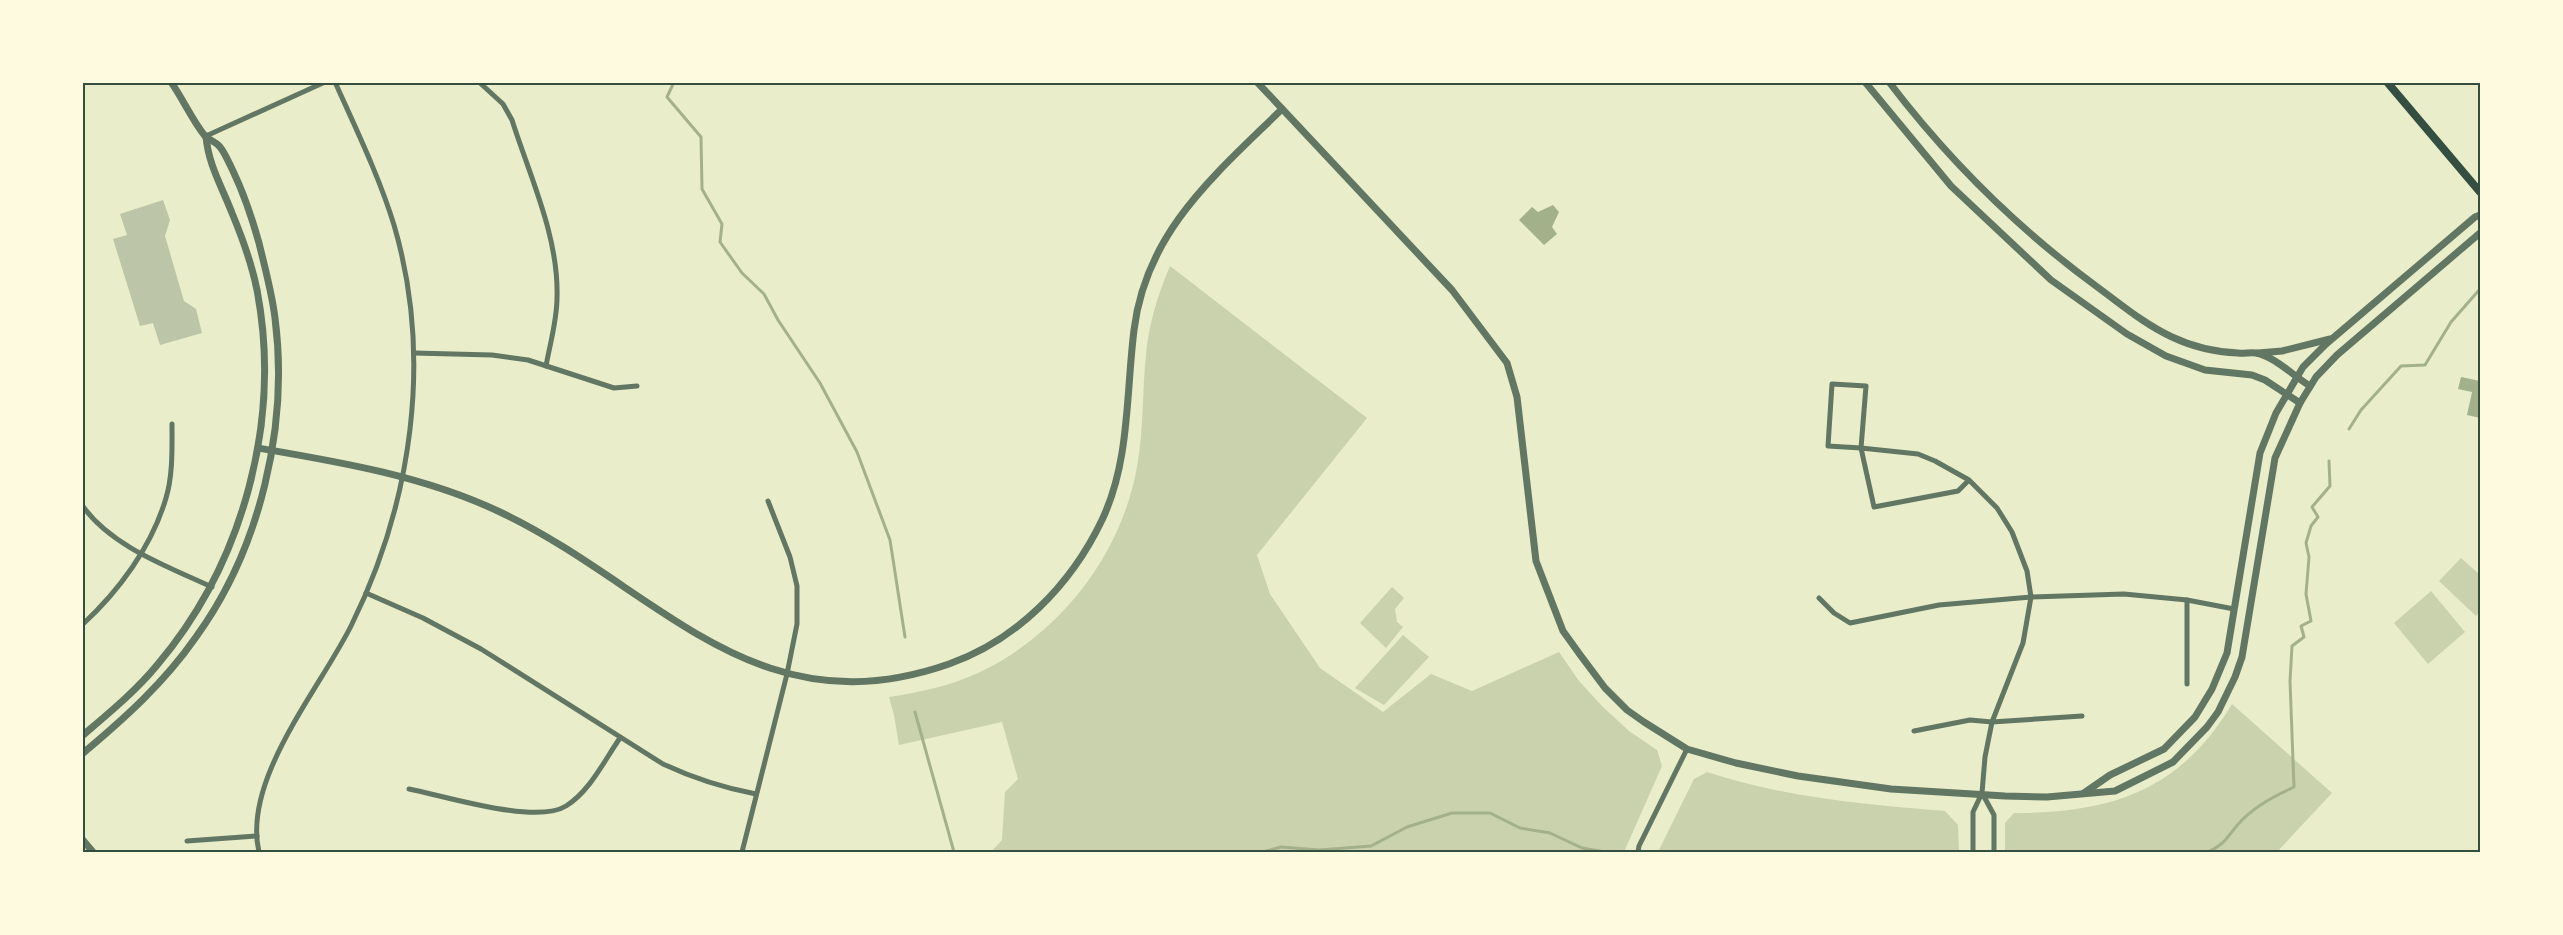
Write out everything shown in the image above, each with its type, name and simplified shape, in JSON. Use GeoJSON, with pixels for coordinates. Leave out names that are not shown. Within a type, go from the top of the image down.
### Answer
{"type":"FeatureCollection","features":[{"type":"Feature","properties":{"kind":"main road"},"geometry":{"type":"LineString","coordinates":[[2387,82],[2481,192]]}},
{"type":"Feature","properties":{"kind":"street"},"geometry":{"type":"LineString","coordinates":[[82,754],[135,709],[169,673],[224,593],[247,539],[261,495],[277,410],[276,320],[270,285],[249,207],[220,147],[206,136],[171,82]]}},
{"type":"Feature","properties":{"kind":"street"},"geometry":{"type":"LineString","coordinates":[[206,136],[325,82]]}},
{"type":"Feature","properties":{"kind":"street"},"geometry":{"type":"LineString","coordinates":[[259,852],[258,802],[268,772],[350,628],[366,593],[389,530],[412,421],[414,353],[407,279],[394,225],[373,167],[335,82]]}},
{"type":"Feature","properties":{"kind":"street"},"geometry":{"type":"LineString","coordinates":[[479,82],[503,104],[512,120],[556,264],[558,299],[546,366]]}},
{"type":"Feature","properties":{"kind":"street"},"geometry":{"type":"LineString","coordinates":[[1257,82],[1452,290],[1502,355],[1514,381],[1518,397],[1536,561],[1563,630],[1605,688],[1627,710],[1687,749],[1798,776],[1891,789],[2005,796],[2081,795],[2115,790],[2173,762],[2190,747],[2218,712],[2242,657],[2276,458],[2300,403],[2316,377],[2337,355],[2481,233]]}},
{"type":"Feature","properties":{"kind":"street"},"geometry":{"type":"LineString","coordinates":[[1865,82],[1951,186],[2051,280],[2127,334],[2166,356],[2205,370],[2252,375],[2265,380],[2300,403]]}},
{"type":"Feature","properties":{"kind":"street"},"geometry":{"type":"LineString","coordinates":[[1889,82],[1946,153],[2005,213],[2075,271],[2129,311],[2169,336],[2213,351],[2257,353],[2282,351],[2332,339]]}},
{"type":"Feature","properties":{"kind":"street"},"geometry":{"type":"LineString","coordinates":[[258,448],[402,477],[452,491],[502,513],[541,534],[724,650],[760,666],[820,681],[854,683],[920,674],[966,658],[997,641],[1029,618],[1065,581],[1092,540],[1107,510],[1116,481],[1124,438],[1134,327],[1141,296],[1157,254],[1184,208],[1199,190],[1282,109]]}},
{"type":"Feature","properties":{"kind":"street"},"geometry":{"type":"LineString","coordinates":[[82,736],[126,699],[158,665],[186,628],[212,586],[234,534],[248,491],[258,448],[263,408],[264,363],[262,321],[257,288],[232,214],[207,153],[206,136]]}},
{"type":"Feature","properties":{"kind":"street"},"geometry":{"type":"LineString","coordinates":[[2081,795],[2110,775],[2164,749],[2195,717],[2220,671],[2227,653],[2260,453],[2276,413],[2303,368],[2332,339],[2475,217],[2481,215]]}},
{"type":"Feature","properties":{"kind":"street"},"geometry":{"type":"LineString","coordinates":[[414,353],[492,355],[546,366],[614,388],[637,386]]}},
{"type":"Feature","properties":{"kind":"street"},"geometry":{"type":"LineString","coordinates":[[2257,353],[2284,367],[2310,386]]}},
{"type":"Feature","properties":{"kind":"street"},"geometry":{"type":"LineString","coordinates":[[1969,480],[1958,491],[1874,507],[1861,448],[1866,386],[1832,384],[1828,446],[1861,448],[1918,454],[1969,480],[1997,508],[2012,532],[2027,571],[2031,597],[2023,644],[1992,722],[1985,757],[1982,794],[1973,812],[1973,852]]}},
{"type":"Feature","properties":{"kind":"street"},"geometry":{"type":"LineString","coordinates":[[82,625],[99,610],[141,555],[166,499],[171,474],[172,424]]}},
{"type":"Feature","properties":{"kind":"street"},"geometry":{"type":"LineString","coordinates":[[742,852],[787,674],[797,624],[797,586],[790,557],[768,501]]}},
{"type":"Feature","properties":{"kind":"street"},"geometry":{"type":"LineString","coordinates":[[82,505],[105,528],[141,555],[212,586]]}},
{"type":"Feature","properties":{"kind":"street"},"geometry":{"type":"LineString","coordinates":[[366,593],[423,618],[481,649],[620,738],[685,774],[725,788],[756,794]]}},
{"type":"Feature","properties":{"kind":"street"},"geometry":{"type":"LineString","coordinates":[[1819,598],[1834,613],[1850,623],[1939,605],[2031,597],[2124,594],[2187,600],[2234,609]]}},
{"type":"Feature","properties":{"kind":"street"},"geometry":{"type":"LineString","coordinates":[[2187,600],[2187,684]]}},
{"type":"Feature","properties":{"kind":"street"},"geometry":{"type":"LineString","coordinates":[[1914,732],[1970,720],[1992,722],[2082,716]]}},
{"type":"Feature","properties":{"kind":"street"},"geometry":{"type":"LineString","coordinates":[[409,789],[525,813],[550,812],[565,807],[578,797],[620,738]]}},
{"type":"Feature","properties":{"kind":"street"},"geometry":{"type":"LineString","coordinates":[[1638,852],[1687,749]]}},
{"type":"Feature","properties":{"kind":"street"},"geometry":{"type":"LineString","coordinates":[[1982,794],[1994,814],[1994,852]]}},
{"type":"Feature","properties":{"kind":"street"},"geometry":{"type":"LineString","coordinates":[[187,842],[257,836]]}},
{"type":"Feature","properties":{"kind":"street"},"geometry":{"type":"LineString","coordinates":[[82,840],[93,852]]}},
{"type":"Feature","properties":{"kind":"shaded area"},"geometry":{"type":"Polygon","coordinates":[[[1553,205],[1559,212],[1552,227],[1557,234],[1544,245],[1519,220],[1532,207],[1538,212],[1553,205]]]}},
{"type":"Feature","properties":{"kind":"shaded area"},"geometry":{"type":"Polygon","coordinates":[[[1170,266],[1367,418],[1257,555],[1270,594],[1320,668],[1383,712],[1431,674],[1472,691],[1559,652],[1579,681],[1603,707],[1629,731],[1657,750],[1662,766],[1624,852],[991,852],[1002,840],[1005,792],[1018,779],[1002,722],[899,745],[889,697],[927,690],[965,679],[1016,651],[1042,632],[1065,609],[1086,584],[1104,557],[1129,498],[1137,467],[1147,342],[1155,309],[1170,266]]]}},
{"type":"Feature","properties":{"kind":"shaded area"},"geometry":{"type":"Polygon","coordinates":[[[2461,377],[2480,381],[2480,418],[2467,415],[2472,392],[2458,389],[2461,377]]]}},
{"type":"Feature","properties":{"kind":"shaded area"},"geometry":{"type":"Polygon","coordinates":[[[2461,558],[2480,575],[2480,611],[2476,616],[2439,581],[2461,558]]]}},
{"type":"Feature","properties":{"kind":"shaded area"},"geometry":{"type":"Polygon","coordinates":[[[1392,587],[1404,598],[1395,609],[1397,622],[1403,627],[1386,648],[1360,623],[1392,587]]]}},
{"type":"Feature","properties":{"kind":"shaded area"},"geometry":{"type":"Polygon","coordinates":[[[2431,591],[2465,632],[2428,664],[2394,623],[2431,591]]]}},
{"type":"Feature","properties":{"kind":"shaded area"},"geometry":{"type":"Polygon","coordinates":[[[1403,635],[1429,657],[1384,705],[1355,688],[1403,635]]]}},
{"type":"Feature","properties":{"kind":"shaded area"},"geometry":{"type":"Polygon","coordinates":[[[2232,704],[2332,793],[2277,852],[2005,852],[2005,823],[2014,813],[2082,808],[2140,791],[2166,777],[2190,758],[2212,734],[2232,704]]]}},
{"type":"Feature","properties":{"kind":"shaded area"},"geometry":{"type":"Polygon","coordinates":[[[1707,772],[1765,788],[1825,799],[1945,811],[1958,825],[1959,852],[1658,852],[1694,779],[1707,772]]]}},
{"type":"Feature","properties":{"kind":"building"},"geometry":{"type":"Polygon","coordinates":[[[163,200],[170,220],[165,236],[184,301],[196,309],[202,333],[160,345],[153,323],[140,326],[113,239],[127,235],[120,214],[163,200]]]}},
{"type":"Feature","properties":{"kind":"waterway"},"geometry":{"type":"LineString","coordinates":[[674,82],[667,97],[701,137],[702,189],[722,224],[720,242],[742,273],[764,294],[778,320],[820,383],[857,452],[890,540],[905,637]]}},
{"type":"Feature","properties":{"kind":"waterway"},"geometry":{"type":"LineString","coordinates":[[2349,429],[2361,410],[2401,366],[2425,365],[2451,322],[2480,289]]}},
{"type":"Feature","properties":{"kind":"waterway"},"geometry":{"type":"LineString","coordinates":[[2208,852],[2224,841],[2254,810],[2294,787],[2290,681],[2292,646],[2304,637],[2301,626],[2311,621],[2306,594],[2309,557],[2306,543],[2311,526],[2318,517],[2312,507],[2330,486],[2329,461]]}},
{"type":"Feature","properties":{"kind":"waterway"},"geometry":{"type":"LineString","coordinates":[[915,712],[954,852]]}},
{"type":"Feature","properties":{"kind":"waterway"},"geometry":{"type":"LineString","coordinates":[[1263,852],[1281,847],[1319,850],[1371,846],[1407,827],[1452,813],[1490,813],[1520,828],[1550,833],[1582,848],[1605,852]]}}]}
